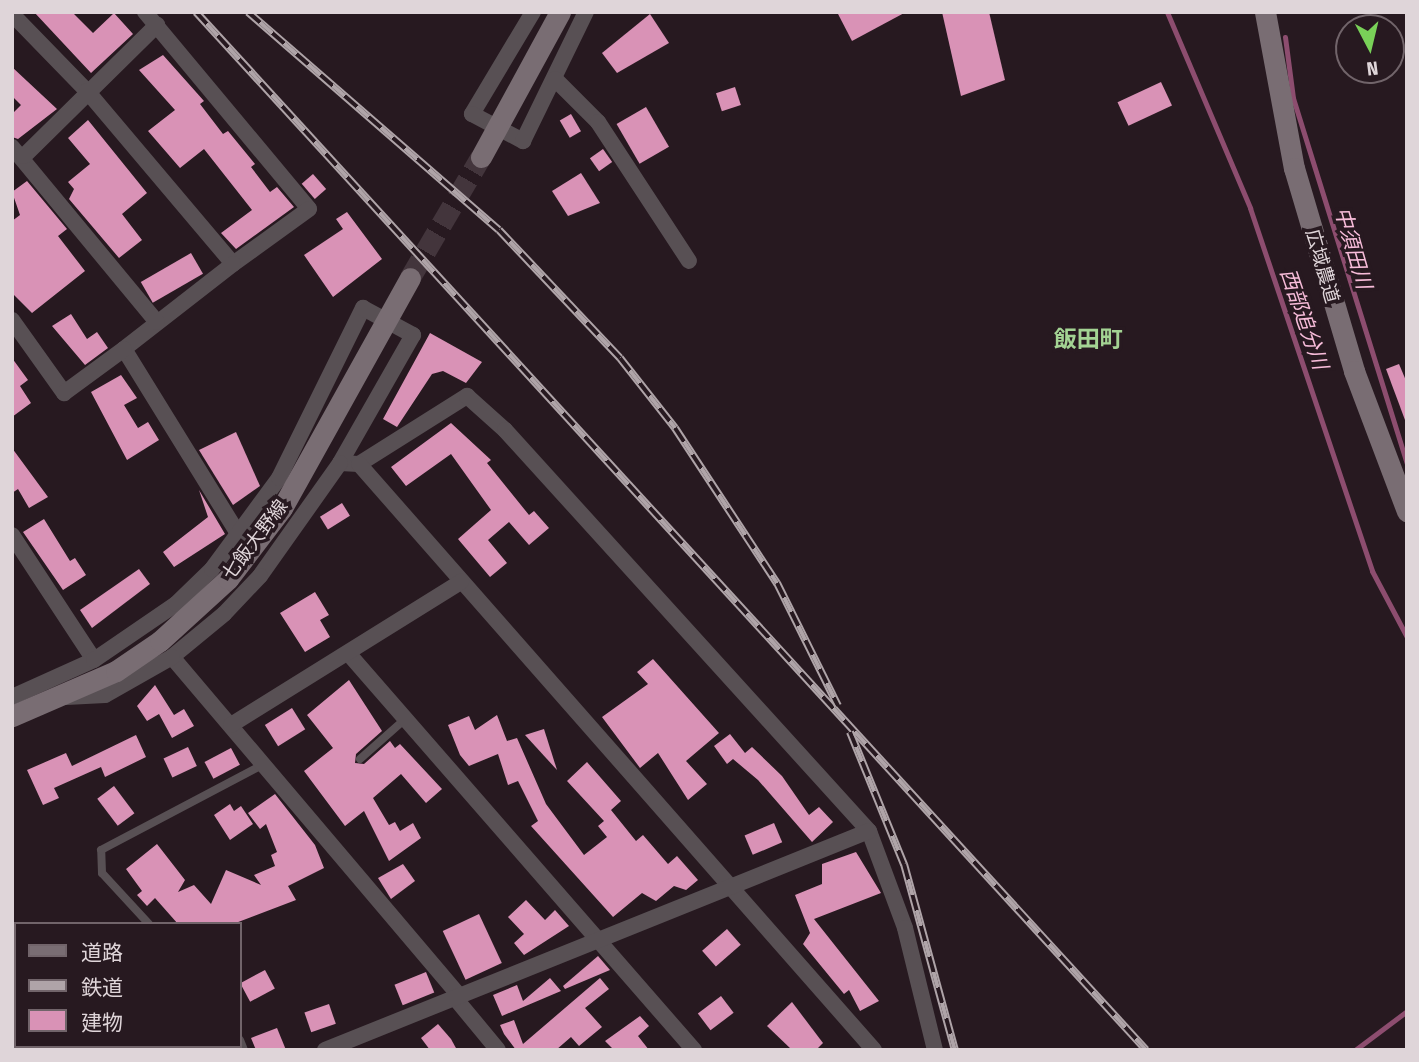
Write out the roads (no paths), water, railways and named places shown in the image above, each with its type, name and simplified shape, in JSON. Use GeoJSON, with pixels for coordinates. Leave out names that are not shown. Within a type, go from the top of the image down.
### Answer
{"type":"FeatureCollection","features":[{"type":"Feature","properties":{"kind":"main road"},"geometry":{"type":"LineString","coordinates":[[481,157],[560,12]]}},
{"type":"Feature","properties":{"kind":"main road","name":"広域農道"},"geometry":{"type":"LineString","coordinates":[[1265,12],[1276,94],[1298,181],[1353,371],[1407,511]]}},
{"type":"Feature","properties":{"kind":"main road","name":"七飯大野線"},"geometry":{"type":"LineString","coordinates":[[12,716],[63,697],[160,641],[228,579],[282,508],[410,278]]}},
{"type":"Feature","properties":{"kind":"street"},"geometry":{"type":"LineString","coordinates":[[12,320],[64,393],[309,209],[145,12]]}},
{"type":"Feature","properties":{"kind":"street"},"geometry":{"type":"LineString","coordinates":[[533,12],[472,114],[523,141],[586,12]]}},
{"type":"Feature","properties":{"kind":"street"},"geometry":{"type":"LineString","coordinates":[[12,14],[87,90],[233,264]]}},
{"type":"Feature","properties":{"kind":"street"},"geometry":{"type":"LineString","coordinates":[[157,25],[18,151],[157,323]]}},
{"type":"Feature","properties":{"kind":"street"},"geometry":{"type":"LineString","coordinates":[[555,79],[598,122],[689,261]]}},
{"type":"Feature","properties":{"kind":"street"},"geometry":{"type":"LineString","coordinates":[[12,697],[94,660],[176,604],[239,535],[279,478],[363,308],[413,335],[340,463],[260,576],[172,657],[105,695],[63,697]]}},
{"type":"Feature","properties":{"kind":"street"},"geometry":{"type":"LineString","coordinates":[[124,349],[239,535]]}},
{"type":"Feature","properties":{"kind":"street"},"geometry":{"type":"LineString","coordinates":[[340,463],[359,464],[467,396],[869,831],[905,928],[935,1050]]}},
{"type":"Feature","properties":{"kind":"street"},"geometry":{"type":"LineString","coordinates":[[359,464],[874,1050]]}},
{"type":"Feature","properties":{"kind":"street"},"geometry":{"type":"LineString","coordinates":[[12,535],[94,660]]}},
{"type":"Feature","properties":{"kind":"street"},"geometry":{"type":"LineString","coordinates":[[231,725],[461,582]]}},
{"type":"Feature","properties":{"kind":"street"},"geometry":{"type":"LineString","coordinates":[[348,653],[694,1050]]}},
{"type":"Feature","properties":{"kind":"street"},"geometry":{"type":"LineString","coordinates":[[172,657],[458,997],[498,1050]]}},
{"type":"Feature","properties":{"kind":"street"},"geometry":{"type":"LineString","coordinates":[[330,1049],[726,883],[869,831]]}},
{"type":"Feature","properties":{"kind":"lane"},"geometry":{"type":"LineString","coordinates":[[360,759],[405,719]]}},
{"type":"Feature","properties":{"kind":"lane"},"geometry":{"type":"LineString","coordinates":[[147,922],[102,873],[102,850],[262,765]]}},
{"type":"Feature","properties":{"kind":"waterway","name":"西部追分川"},"geometry":{"type":"LineString","coordinates":[[1167,12],[1250,208],[1372,571],[1407,637]]}},
{"type":"Feature","properties":{"kind":"waterway","name":"中須田川"},"geometry":{"type":"LineString","coordinates":[[1285,37],[1293,98],[1407,465]]}},
{"type":"Feature","properties":{"kind":"waterway","name":"中須田川"},"geometry":{"type":"LineString","coordinates":[[1355,1050],[1407,1011]]}},
{"type":"Feature","properties":{"kind":"tunnel"},"geometry":{"type":"LineString","coordinates":[[410,278],[481,157]]}},
{"type":"Feature","properties":{"kind":"railway"},"geometry":{"type":"LineString","coordinates":[[196,12],[1146,1050]]}},
{"type":"Feature","properties":{"kind":"railway"},"geometry":{"type":"LineString","coordinates":[[248,12],[499,230],[620,358],[675,428],[777,583],[838,706]]}},
{"type":"Feature","properties":{"kind":"railway"},"geometry":{"type":"LineString","coordinates":[[850,732],[904,864],[955,1050]]}},
{"type":"Feature","properties":{"kind":"district","name":"飯田町"},"geometry":{"type":"Point","coordinates":[1088,339]}}]}
